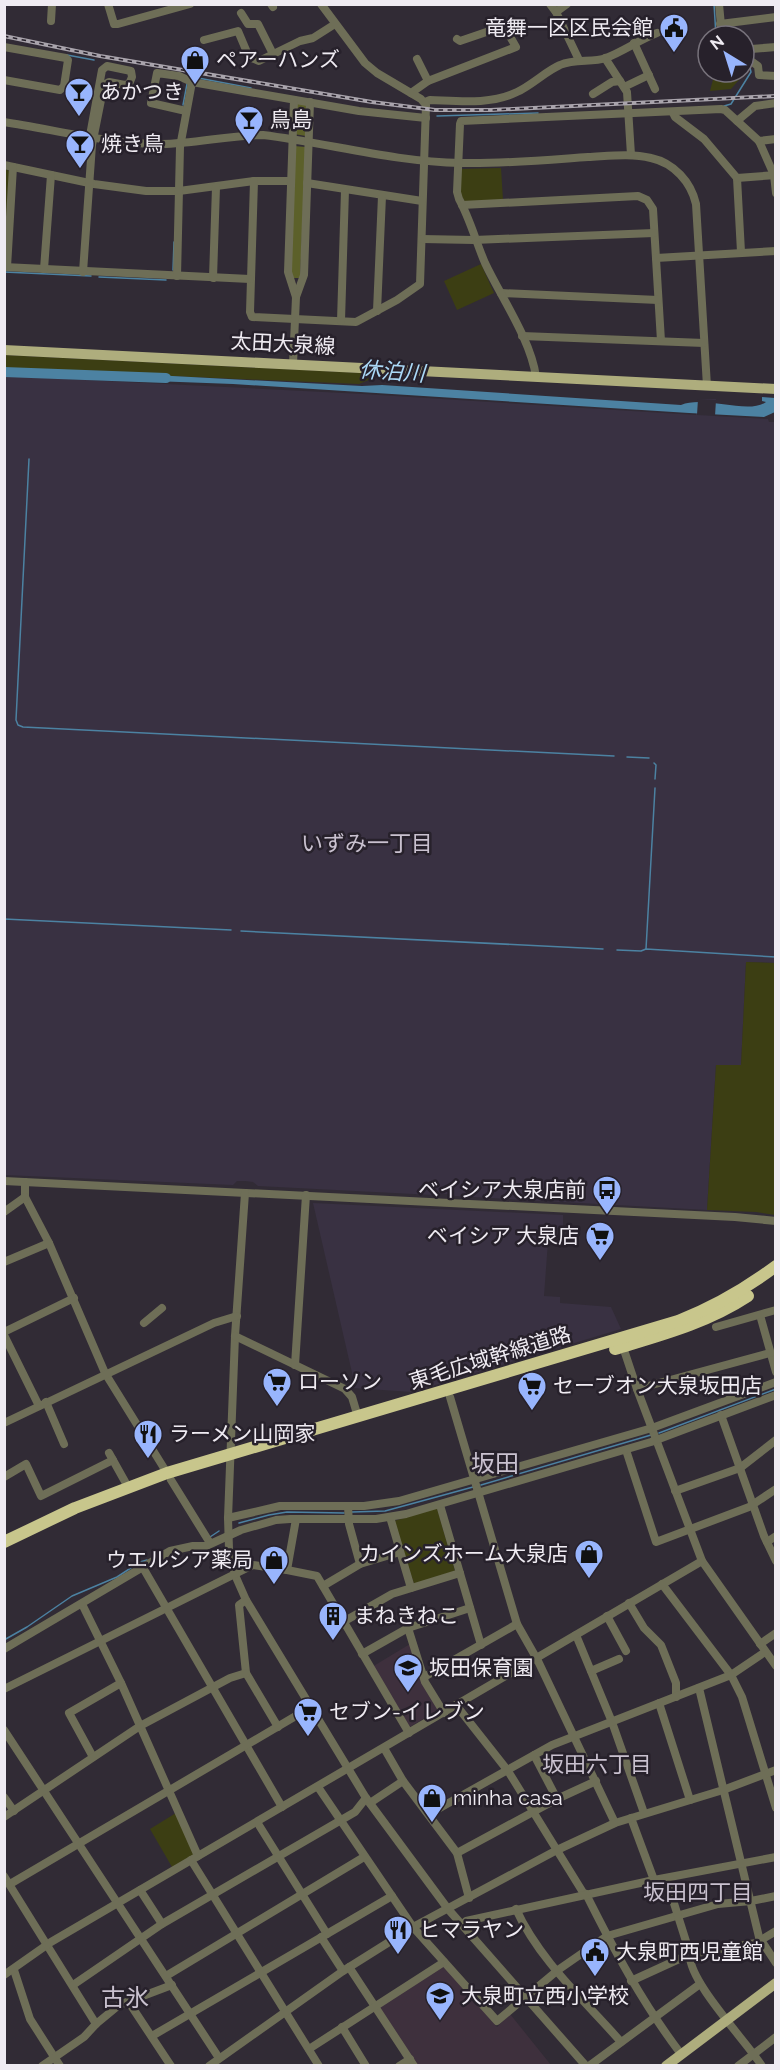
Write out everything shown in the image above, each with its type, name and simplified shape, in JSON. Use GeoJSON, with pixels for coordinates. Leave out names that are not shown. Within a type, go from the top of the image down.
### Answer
{"type":"FeatureCollection","features":[{"type":"Feature","properties":{"kind":"highway","name":"東毛広域幹線道路"},"geometry":{"type":"LineString","coordinates":[[230,1458],[450,1397],[622,1343],[714,1306],[736,1294],[776,1266]]}},
{"type":"Feature","properties":{"kind":"highway","name":"東毛広域幹線道路"},"geometry":{"type":"LineString","coordinates":[[4,1542],[47,1520],[128,1487],[169,1477],[358,1417],[699,1322],[731,1307],[776,1276]]}},
{"type":"Feature","properties":{"kind":"highway","name":"東毛広域幹線道路"},"geometry":{"type":"LineString","coordinates":[[4,1550],[77,1514],[169,1477]]}},
{"type":"Feature","properties":{"kind":"main road","name":"太田大泉線"},"geometry":{"type":"LineString","coordinates":[[4,350],[776,389]]}},
{"type":"Feature","properties":{"kind":"main road"},"geometry":{"type":"LineString","coordinates":[[666,2066],[776,1983]]}},
{"type":"Feature","properties":{"kind":"street"},"geometry":{"type":"LineString","coordinates":[[51,21],[52,4]]}},
{"type":"Feature","properties":{"kind":"street"},"geometry":{"type":"LineString","coordinates":[[108,4],[114,24],[152,16],[190,4]]}},
{"type":"Feature","properties":{"kind":"street"},"geometry":{"type":"LineString","coordinates":[[321,4],[360,58],[371,69],[425,102]]}},
{"type":"Feature","properties":{"kind":"street"},"geometry":{"type":"LineString","coordinates":[[567,4],[553,8],[579,60]]}},
{"type":"Feature","properties":{"kind":"street"},"geometry":{"type":"LineString","coordinates":[[719,4],[720,24],[776,17]]}},
{"type":"Feature","properties":{"kind":"street"},"geometry":{"type":"LineString","coordinates":[[241,13],[248,24],[258,24],[273,54]]}},
{"type":"Feature","properties":{"kind":"street"},"geometry":{"type":"LineString","coordinates":[[204,40],[238,31],[249,57],[259,61],[300,41],[313,38],[335,24]]}},
{"type":"Feature","properties":{"kind":"street"},"geometry":{"type":"LineString","coordinates":[[411,93],[428,81],[516,47],[504,26],[457,39]]}},
{"type":"Feature","properties":{"kind":"street"},"geometry":{"type":"LineString","coordinates":[[425,102],[504,97],[518,92],[558,66],[579,60],[605,58],[657,33]]}},
{"type":"Feature","properties":{"kind":"street"},"geometry":{"type":"LineString","coordinates":[[634,43],[655,89]]}},
{"type":"Feature","properties":{"kind":"street"},"geometry":{"type":"LineString","coordinates":[[4,47],[68,60],[64,86],[60,90],[4,80]]}},
{"type":"Feature","properties":{"kind":"street"},"geometry":{"type":"LineString","coordinates":[[756,49],[776,47]]}},
{"type":"Feature","properties":{"kind":"street"},"geometry":{"type":"LineString","coordinates":[[605,58],[628,94],[631,155]]}},
{"type":"Feature","properties":{"kind":"street"},"geometry":{"type":"LineString","coordinates":[[417,60],[428,81]]}},
{"type":"Feature","properties":{"kind":"street"},"geometry":{"type":"LineString","coordinates":[[756,64],[759,75],[776,76]]}},
{"type":"Feature","properties":{"kind":"street"},"geometry":{"type":"LineString","coordinates":[[83,272],[92,130],[102,70],[107,66],[131,71],[132,77],[129,84],[109,82],[104,85],[96,131],[93,136]]}},
{"type":"Feature","properties":{"kind":"street"},"geometry":{"type":"LineString","coordinates":[[186,111],[152,103],[158,73],[179,76],[192,82],[376,114],[426,118]]}},
{"type":"Feature","properties":{"kind":"street"},"geometry":{"type":"LineString","coordinates":[[593,94],[612,82],[622,84],[649,75]]}},
{"type":"Feature","properties":{"kind":"street"},"geometry":{"type":"LineString","coordinates":[[177,276],[181,143],[192,82]]}},
{"type":"Feature","properties":{"kind":"street"},"geometry":{"type":"LineString","coordinates":[[294,100],[288,272],[296,297]]}},
{"type":"Feature","properties":{"kind":"street"},"geometry":{"type":"LineString","coordinates":[[293,364],[296,297],[304,275],[310,102]]}},
{"type":"Feature","properties":{"kind":"street"},"geometry":{"type":"LineString","coordinates":[[254,181],[250,279],[252,317],[356,322],[397,300],[420,284],[425,102]]}},
{"type":"Feature","properties":{"kind":"street"},"geometry":{"type":"LineString","coordinates":[[737,121],[755,106],[776,103]]}},
{"type":"Feature","properties":{"kind":"street"},"geometry":{"type":"LineString","coordinates":[[536,377],[522,336],[474,240],[457,192],[460,124],[463,120],[673,113],[721,109],[725,110],[759,141],[775,175],[776,193]]}},
{"type":"Feature","properties":{"kind":"street"},"geometry":{"type":"LineString","coordinates":[[673,113],[704,139],[737,178],[741,252]]}},
{"type":"Feature","properties":{"kind":"street"},"geometry":{"type":"LineString","coordinates":[[4,122],[138,143],[181,143],[243,135],[263,135],[424,160],[458,163],[631,155],[665,162],[688,183],[696,204],[707,386]]}},
{"type":"Feature","properties":{"kind":"street"},"geometry":{"type":"LineString","coordinates":[[759,141],[776,139]]}},
{"type":"Feature","properties":{"kind":"street"},"geometry":{"type":"LineString","coordinates":[[250,279],[6,267],[9,166],[90,183],[146,191],[179,191],[254,181],[291,181]]}},
{"type":"Feature","properties":{"kind":"street"},"geometry":{"type":"LineString","coordinates":[[44,269],[51,175]]}},
{"type":"Feature","properties":{"kind":"street"},"geometry":{"type":"LineString","coordinates":[[737,178],[775,175]]}},
{"type":"Feature","properties":{"kind":"street"},"geometry":{"type":"LineString","coordinates":[[307,183],[422,201]]}},
{"type":"Feature","properties":{"kind":"street"},"geometry":{"type":"LineString","coordinates":[[213,278],[216,187]]}},
{"type":"Feature","properties":{"kind":"street"},"geometry":{"type":"LineString","coordinates":[[341,321],[345,190]]}},
{"type":"Feature","properties":{"kind":"street"},"geometry":{"type":"LineString","coordinates":[[377,311],[382,195]]}},
{"type":"Feature","properties":{"kind":"street"},"geometry":{"type":"LineString","coordinates":[[462,205],[641,196],[647,200],[653,208],[661,341]]}},
{"type":"Feature","properties":{"kind":"street"},"geometry":{"type":"LineString","coordinates":[[422,239],[474,240],[654,233]]}},
{"type":"Feature","properties":{"kind":"street"},"geometry":{"type":"LineString","coordinates":[[656,258],[776,251]]}},
{"type":"Feature","properties":{"kind":"street"},"geometry":{"type":"LineString","coordinates":[[501,293],[658,300]]}},
{"type":"Feature","properties":{"kind":"street"},"geometry":{"type":"LineString","coordinates":[[522,336],[704,343]]}},
{"type":"Feature","properties":{"kind":"street"},"geometry":{"type":"LineString","coordinates":[[4,1181],[776,1221]]}},
{"type":"Feature","properties":{"kind":"street"},"geometry":{"type":"LineString","coordinates":[[25,1182],[25,1197],[49,1243],[105,1373],[210,1544]]}},
{"type":"Feature","properties":{"kind":"street"},"geometry":{"type":"LineString","coordinates":[[245,1192],[235,1336],[228,1535],[235,1575],[246,1600],[368,1800],[448,1910],[587,2066],[700,1984]]}},
{"type":"Feature","properties":{"kind":"street"},"geometry":{"type":"LineString","coordinates":[[295,1365],[306,1195]]}},
{"type":"Feature","properties":{"kind":"street"},"geometry":{"type":"LineString","coordinates":[[4,1212],[25,1197]]}},
{"type":"Feature","properties":{"kind":"street"},"geometry":{"type":"LineString","coordinates":[[4,1262],[49,1243]]}},
{"type":"Feature","properties":{"kind":"street"},"geometry":{"type":"LineString","coordinates":[[64,1444],[4,1333],[74,1298]]}},
{"type":"Feature","properties":{"kind":"street"},"geometry":{"type":"LineString","coordinates":[[144,1323],[162,1308]]}},
{"type":"Feature","properties":{"kind":"street"},"geometry":{"type":"LineString","coordinates":[[716,1327],[776,1310]]}},
{"type":"Feature","properties":{"kind":"street"},"geometry":{"type":"LineString","coordinates":[[760,1315],[776,1372]]}},
{"type":"Feature","properties":{"kind":"street"},"geometry":{"type":"LineString","coordinates":[[4,1423],[216,1322],[237,1316]]}},
{"type":"Feature","properties":{"kind":"street"},"geometry":{"type":"LineString","coordinates":[[235,1336],[349,1392],[358,1417]]}},
{"type":"Feature","properties":{"kind":"street"},"geometry":{"type":"LineString","coordinates":[[622,1343],[702,1561],[776,1666]]}},
{"type":"Feature","properties":{"kind":"street"},"geometry":{"type":"LineString","coordinates":[[637,1389],[770,1353]]}},
{"type":"Feature","properties":{"kind":"street"},"geometry":{"type":"LineString","coordinates":[[228,1518],[280,1506],[348,1506],[399,1502],[652,1428],[776,1382]]}},
{"type":"Feature","properties":{"kind":"street"},"geometry":{"type":"LineString","coordinates":[[4,1649],[170,1551],[210,1544],[228,1535],[276,1520],[348,1520],[390,1517],[656,1440],[776,1395]]}},
{"type":"Feature","properties":{"kind":"street"},"geometry":{"type":"LineString","coordinates":[[450,1397],[517,1624],[536,1658],[615,1823]]}},
{"type":"Feature","properties":{"kind":"street"},"geometry":{"type":"LineString","coordinates":[[720,1415],[776,1561]]}},
{"type":"Feature","properties":{"kind":"street"},"geometry":{"type":"LineString","coordinates":[[675,1491],[740,1468],[776,1440]]}},
{"type":"Feature","properties":{"kind":"street"},"geometry":{"type":"LineString","coordinates":[[584,1447],[588,1461]]}},
{"type":"Feature","properties":{"kind":"street"},"geometry":{"type":"LineString","coordinates":[[626,1449],[654,1540],[658,1541],[753,1505],[776,1489]]}},
{"type":"Feature","properties":{"kind":"street"},"geometry":{"type":"LineString","coordinates":[[4,1477],[26,1464],[41,1496],[111,1457],[128,1487]]}},
{"type":"Feature","properties":{"kind":"street"},"geometry":{"type":"LineString","coordinates":[[440,1504],[481,1645]]}},
{"type":"Feature","properties":{"kind":"street"},"geometry":{"type":"LineString","coordinates":[[348,1506],[348,1520],[360,1564]]}},
{"type":"Feature","properties":{"kind":"street"},"geometry":{"type":"LineString","coordinates":[[390,1517],[411,1588]]}},
{"type":"Feature","properties":{"kind":"street"},"geometry":{"type":"LineString","coordinates":[[287,1570],[296,1519]]}},
{"type":"Feature","properties":{"kind":"street"},"geometry":{"type":"LineString","coordinates":[[767,1542],[776,1536]]}},
{"type":"Feature","properties":{"kind":"street"},"geometry":{"type":"LineString","coordinates":[[323,1586],[360,1564],[400,1552]]}},
{"type":"Feature","properties":{"kind":"street"},"geometry":{"type":"LineString","coordinates":[[4,1975],[46,1945],[702,1561]]}},
{"type":"Feature","properties":{"kind":"street"},"geometry":{"type":"LineString","coordinates":[[4,1689],[256,1565],[314,1575],[323,1586],[408,1733]]}},
{"type":"Feature","properties":{"kind":"street"},"geometry":{"type":"LineString","coordinates":[[142,1566],[282,1807]]}},
{"type":"Feature","properties":{"kind":"street"},"geometry":{"type":"LineString","coordinates":[[344,1622],[392,1594],[460,1573]]}},
{"type":"Feature","properties":{"kind":"street"},"geometry":{"type":"LineString","coordinates":[[662,1584],[731,1674],[741,1697],[776,1808]]}},
{"type":"Feature","properties":{"kind":"street"},"geometry":{"type":"LineString","coordinates":[[246,1600],[239,1605],[246,1672],[278,1727]]}},
{"type":"Feature","properties":{"kind":"street"},"geometry":{"type":"LineString","coordinates":[[629,1603],[644,1628],[661,1645],[676,1683],[676,1697]]}},
{"type":"Feature","properties":{"kind":"street"},"geometry":{"type":"LineString","coordinates":[[82,1604],[121,1683],[169,1790],[195,1858],[212,1894],[319,2066]]}},
{"type":"Feature","properties":{"kind":"street"},"geometry":{"type":"LineString","coordinates":[[362,1654],[408,1628],[470,1608]]}},
{"type":"Feature","properties":{"kind":"street"},"geometry":{"type":"LineString","coordinates":[[607,1616],[626,1651]]}},
{"type":"Feature","properties":{"kind":"street"},"geometry":{"type":"LineString","coordinates":[[424,1677],[517,1624]]}},
{"type":"Feature","properties":{"kind":"street"},"geometry":{"type":"LineString","coordinates":[[408,1628],[424,1677],[444,1713]]}},
{"type":"Feature","properties":{"kind":"street"},"geometry":{"type":"LineString","coordinates":[[429,1814],[534,1755],[574,1736],[731,1674],[763,1648],[776,1633]]}},
{"type":"Feature","properties":{"kind":"street"},"geometry":{"type":"LineString","coordinates":[[576,1635],[612,1722],[644,1813]]}},
{"type":"Feature","properties":{"kind":"street"},"geometry":{"type":"LineString","coordinates":[[591,1671],[619,1659]]}},
{"type":"Feature","properties":{"kind":"street"},"geometry":{"type":"LineString","coordinates":[[4,1817],[140,1726],[230,1678],[246,1672]]}},
{"type":"Feature","properties":{"kind":"street"},"geometry":{"type":"LineString","coordinates":[[93,1757],[69,1713],[121,1683]]}},
{"type":"Feature","properties":{"kind":"street"},"geometry":{"type":"LineString","coordinates":[[699,1688],[760,1941],[776,1963]]}},
{"type":"Feature","properties":{"kind":"street"},"geometry":{"type":"LineString","coordinates":[[659,1703],[690,1800]]}},
{"type":"Feature","properties":{"kind":"street"},"geometry":{"type":"LineString","coordinates":[[456,1705],[508,1771],[585,1894],[631,1981],[654,2018],[681,2054]]}},
{"type":"Feature","properties":{"kind":"street"},"geometry":{"type":"LineString","coordinates":[[10,1884],[311,1707]]}},
{"type":"Feature","properties":{"kind":"street"},"geometry":{"type":"LineString","coordinates":[[4,1730],[142,1937],[219,2058]]}},
{"type":"Feature","properties":{"kind":"street"},"geometry":{"type":"LineString","coordinates":[[384,1748],[403,1781],[457,1852],[469,1898]]}},
{"type":"Feature","properties":{"kind":"street"},"geometry":{"type":"LineString","coordinates":[[534,1755],[557,1799]]}},
{"type":"Feature","properties":{"kind":"street"},"geometry":{"type":"LineString","coordinates":[[209,2066],[346,1969],[413,1927],[557,1850],[615,1823],[723,1790],[776,1770]]}},
{"type":"Feature","properties":{"kind":"street"},"geometry":{"type":"LineString","coordinates":[[73,1985],[162,1924],[355,1812],[368,1800],[403,1781]]}},
{"type":"Feature","properties":{"kind":"street"},"geometry":{"type":"LineString","coordinates":[[457,1852],[596,1781]]}},
{"type":"Feature","properties":{"kind":"street"},"geometry":{"type":"LineString","coordinates":[[318,1787],[413,1927],[497,2021],[558,1970],[607,1936],[718,1904],[776,1896]]}},
{"type":"Feature","properties":{"kind":"street"},"geometry":{"type":"LineString","coordinates":[[4,1797],[14,1811]]}},
{"type":"Feature","properties":{"kind":"street"},"geometry":{"type":"LineString","coordinates":[[631,1818],[654,1880]]}},
{"type":"Feature","properties":{"kind":"street"},"geometry":{"type":"LineString","coordinates":[[256,1822],[346,1969],[375,2006],[412,2062],[399,2066]]}},
{"type":"Feature","properties":{"kind":"street"},"geometry":{"type":"LineString","coordinates":[[166,1977],[364,1857]]}},
{"type":"Feature","properties":{"kind":"street"},"geometry":{"type":"LineString","coordinates":[[462,1925],[466,1921],[585,1894],[776,1857]]}},
{"type":"Feature","properties":{"kind":"street"},"geometry":{"type":"LineString","coordinates":[[4,1876],[96,2024]]}},
{"type":"Feature","properties":{"kind":"street"},"geometry":{"type":"LineString","coordinates":[[666,1878],[690,1954],[689,1959],[700,1984],[762,2066]]}},
{"type":"Feature","properties":{"kind":"street"},"geometry":{"type":"LineString","coordinates":[[140,1890],[162,1924]]}},
{"type":"Feature","properties":{"kind":"street"},"geometry":{"type":"LineString","coordinates":[[152,2036],[392,1896]]}},
{"type":"Feature","properties":{"kind":"street"},"geometry":{"type":"LineString","coordinates":[[516,1909],[527,1932],[621,2042]]}},
{"type":"Feature","properties":{"kind":"street"},"geometry":{"type":"LineString","coordinates":[[631,1981],[690,1954],[760,1941],[776,1931]]}},
{"type":"Feature","properties":{"kind":"street"},"geometry":{"type":"LineString","coordinates":[[309,2049],[444,1962]]}},
{"type":"Feature","properties":{"kind":"street"},"geometry":{"type":"LineString","coordinates":[[14,1970],[30,2019],[60,2066]]}},
{"type":"Feature","properties":{"kind":"street"},"geometry":{"type":"LineString","coordinates":[[42,2066],[84,2037],[119,2005],[172,1985]]}},
{"type":"Feature","properties":{"kind":"street"},"geometry":{"type":"LineString","coordinates":[[128,2001],[171,2066]]}},
{"type":"Feature","properties":{"kind":"street"},"geometry":{"type":"LineString","coordinates":[[342,2027],[366,2066]]}},
{"type":"Feature","properties":{"kind":"street"},"geometry":{"type":"LineString","coordinates":[[738,2066],[776,2037]]}},
{"type":"Feature","properties":{"kind":"shaded area"},"geometry":{"type":"Polygon","coordinates":[[[712,84],[735,84],[731,89],[710,91],[712,84]]]}},
{"type":"Feature","properties":{"kind":"shaded area"},"geometry":{"type":"Polygon","coordinates":[[[5,168],[10,172],[5,258],[5,168]]]}},
{"type":"Feature","properties":{"kind":"shaded area"},"geometry":{"type":"Polygon","coordinates":[[[501,168],[503,200],[465,202],[460,193],[461,169],[501,168]]]}},
{"type":"Feature","properties":{"kind":"shaded area"},"geometry":{"type":"Polygon","coordinates":[[[481,264],[494,293],[457,310],[444,281],[481,264]]]}},
{"type":"Feature","properties":{"kind":"shaded area"},"geometry":{"type":"Polygon","coordinates":[[[4,355],[383,374],[359,384],[5,369],[4,355]]]}},
{"type":"Feature","properties":{"kind":"shaded area"},"geometry":{"type":"Polygon","coordinates":[[[5,376],[363,394],[696,415],[698,399],[716,399],[715,416],[768,419],[769,422],[775,422],[775,963],[746,962],[741,1065],[716,1065],[707,1210],[455,1196],[436,1193],[433,1195],[258,1186],[253,1182],[245,1181],[237,1181],[233,1185],[5,1175],[5,376]]]}},
{"type":"Feature","properties":{"kind":"shaded area"},"geometry":{"type":"Polygon","coordinates":[[[746,962],[775,963],[775,1215],[707,1210],[716,1065],[741,1065],[746,962]]]}},
{"type":"Feature","properties":{"kind":"shaded area"},"geometry":{"type":"Polygon","coordinates":[[[313,1203],[563,1215],[563,1228],[549,1228],[544,1296],[560,1297],[560,1303],[611,1307],[621,1329],[412,1392],[353,1388],[353,1377],[313,1203]]]}},
{"type":"Feature","properties":{"kind":"shaded area"},"geometry":{"type":"Polygon","coordinates":[[[437,1508],[455,1571],[414,1584],[394,1521],[437,1508]]]}},
{"type":"Feature","properties":{"kind":"shaded area","name":"坂田保育園"},"geometry":{"type":"Polygon","coordinates":[[[410,1644],[438,1708],[437,1711],[408,1728],[372,1667],[410,1644]]]}},
{"type":"Feature","properties":{"kind":"shaded area"},"geometry":{"type":"Polygon","coordinates":[[[176,1813],[195,1852],[172,1867],[150,1829],[176,1813]]]}},
{"type":"Feature","properties":{"kind":"shaded area","name":"大泉町立西小学校"},"geometry":{"type":"Polygon","coordinates":[[[445,1965],[497,2027],[510,2014],[551,2065],[417,2065],[379,2007],[445,1965]]]}},
{"type":"Feature","properties":{"kind":"green space"},"geometry":{"type":"Polygon","coordinates":[[[296,104],[306,104],[306,136],[294,134],[296,104]]]}},
{"type":"Feature","properties":{"kind":"green space"},"geometry":{"type":"Polygon","coordinates":[[[294,146],[306,147],[300,278],[293,278],[291,272],[294,146]]]}},
{"type":"Feature","properties":{"kind":"water"},"geometry":{"type":"Polygon","coordinates":[[[154,375],[362,386],[382,385],[681,405],[702,402],[748,407],[766,402],[762,401],[762,397],[775,398],[775,412],[764,417],[689,413],[153,381],[154,375]]]}},
{"type":"Feature","properties":{"kind":"pier"},"geometry":{"type":"Polygon","coordinates":[[[698,399],[716,400],[715,416],[697,415],[698,399]]]}},
{"type":"Feature","properties":{"kind":"waterway"},"geometry":{"type":"LineString","coordinates":[[714,4],[715,24]]}},
{"type":"Feature","properties":{"kind":"waterway"},"geometry":{"type":"LineString","coordinates":[[67,55],[94,60]]}},
{"type":"Feature","properties":{"kind":"waterway"},"geometry":{"type":"LineString","coordinates":[[193,77],[251,88]]}},
{"type":"Feature","properties":{"kind":"waterway"},"geometry":{"type":"LineString","coordinates":[[183,105],[187,84]]}},
{"type":"Feature","properties":{"kind":"waterway"},"geometry":{"type":"LineString","coordinates":[[724,106],[731,104],[744,84]]}},
{"type":"Feature","properties":{"kind":"waterway"},"geometry":{"type":"LineString","coordinates":[[437,116],[538,113]]}},
{"type":"Feature","properties":{"kind":"waterway"},"geometry":{"type":"LineString","coordinates":[[173,270],[174,242]]}},
{"type":"Feature","properties":{"kind":"waterway"},"geometry":{"type":"LineString","coordinates":[[4,272],[91,276]]}},
{"type":"Feature","properties":{"kind":"waterway"},"geometry":{"type":"LineString","coordinates":[[99,277],[166,280]]}},
{"type":"Feature","properties":{"kind":"waterway","name":"休泊川"},"geometry":{"type":"LineString","coordinates":[[4,372],[166,378]]}},
{"type":"Feature","properties":{"kind":"waterway"},"geometry":{"type":"LineString","coordinates":[[29,459],[16,720],[18,725],[614,756]]}},
{"type":"Feature","properties":{"kind":"waterway"},"geometry":{"type":"LineString","coordinates":[[627,757],[649,758]]}},
{"type":"Feature","properties":{"kind":"waterway"},"geometry":{"type":"LineString","coordinates":[[654,763],[656,765],[655,779]]}},
{"type":"Feature","properties":{"kind":"waterway"},"geometry":{"type":"LineString","coordinates":[[646,949],[655,788]]}},
{"type":"Feature","properties":{"kind":"waterway"},"geometry":{"type":"LineString","coordinates":[[4,919],[231,930]]}},
{"type":"Feature","properties":{"kind":"waterway"},"geometry":{"type":"LineString","coordinates":[[241,931],[603,949]]}},
{"type":"Feature","properties":{"kind":"waterway"},"geometry":{"type":"LineString","coordinates":[[617,950],[641,951],[646,949],[776,957]]}},
{"type":"Feature","properties":{"kind":"waterway"},"geometry":{"type":"LineString","coordinates":[[659,1433],[776,1389]]}},
{"type":"Feature","properties":{"kind":"waterway"},"geometry":{"type":"LineString","coordinates":[[481,1485],[651,1435]]}},
{"type":"Feature","properties":{"kind":"waterway"},"geometry":{"type":"LineString","coordinates":[[352,1512],[385,1511],[473,1487]]}},
{"type":"Feature","properties":{"kind":"waterway"},"geometry":{"type":"LineString","coordinates":[[239,1523],[287,1512],[344,1513]]}},
{"type":"Feature","properties":{"kind":"waterway"},"geometry":{"type":"LineString","coordinates":[[210,1537],[219,1531]]}},
{"type":"Feature","properties":{"kind":"waterway"},"geometry":{"type":"LineString","coordinates":[[4,1640],[72,1596],[117,1577],[147,1560]]}},
{"type":"Feature","properties":{"kind":"railway"},"geometry":{"type":"LineString","coordinates":[[4,36],[100,56],[372,102],[435,110],[491,110],[776,96]]}},
{"type":"Feature","properties":{"kind":"place","name":"竜舞一区区民会館"},"geometry":{"type":"Point","coordinates":[674,54]}},
{"type":"Feature","properties":{"kind":"place","name":"ペアーハンズ"},"geometry":{"type":"Point","coordinates":[195,86]}},
{"type":"Feature","properties":{"kind":"place","name":"あかつき"},"geometry":{"type":"Point","coordinates":[79,118]}},
{"type":"Feature","properties":{"kind":"place","name":"鳥島"},"geometry":{"type":"Point","coordinates":[249,146]}},
{"type":"Feature","properties":{"kind":"place","name":"焼き鳥"},"geometry":{"type":"Point","coordinates":[80,170]}},
{"type":"Feature","properties":{"kind":"place","name":"ベイシア大泉店前"},"geometry":{"type":"Point","coordinates":[607,1216]}},
{"type":"Feature","properties":{"kind":"place","name":"ベイシア 大泉店"},"geometry":{"type":"Point","coordinates":[600,1262]}},
{"type":"Feature","properties":{"kind":"place","name":"ローソン"},"geometry":{"type":"Point","coordinates":[277,1408]}},
{"type":"Feature","properties":{"kind":"place","name":"セーブオン大泉坂田店"},"geometry":{"type":"Point","coordinates":[532,1412]}},
{"type":"Feature","properties":{"kind":"place","name":"ラーメン山岡家"},"geometry":{"type":"Point","coordinates":[148,1460]}},
{"type":"Feature","properties":{"kind":"place","name":"カインズホーム大泉店"},"geometry":{"type":"Point","coordinates":[589,1580]}},
{"type":"Feature","properties":{"kind":"place","name":"ウエルシア薬局"},"geometry":{"type":"Point","coordinates":[274,1586]}},
{"type":"Feature","properties":{"kind":"place","name":"まねきねこ"},"geometry":{"type":"Point","coordinates":[333,1642]}},
{"type":"Feature","properties":{"kind":"place","name":"坂田保育園"},"geometry":{"type":"Point","coordinates":[408,1694]}},
{"type":"Feature","properties":{"kind":"place","name":"セブン-イレブン"},"geometry":{"type":"Point","coordinates":[308,1738]}},
{"type":"Feature","properties":{"kind":"place","name":"minha casa"},"geometry":{"type":"Point","coordinates":[432,1824]}},
{"type":"Feature","properties":{"kind":"place","name":"ヒマラヤン"},"geometry":{"type":"Point","coordinates":[398,1956]}},
{"type":"Feature","properties":{"kind":"place","name":"大泉町西児童館"},"geometry":{"type":"Point","coordinates":[595,1978]}},
{"type":"Feature","properties":{"kind":"place","name":"大泉町立西小学校"},"geometry":{"type":"Point","coordinates":[440,2022]}},
{"type":"Feature","properties":{"kind":"district","name":"いずみ一丁目"},"geometry":{"type":"Point","coordinates":[367,843]}},
{"type":"Feature","properties":{"kind":"district","name":"坂田"},"geometry":{"type":"Point","coordinates":[495,1464]}},
{"type":"Feature","properties":{"kind":"district","name":"坂田六丁目"},"geometry":{"type":"Point","coordinates":[597,1764]}},
{"type":"Feature","properties":{"kind":"district","name":"坂田四丁目"},"geometry":{"type":"Point","coordinates":[698,1892]}},
{"type":"Feature","properties":{"kind":"district","name":"古氷"},"geometry":{"type":"Point","coordinates":[125,1998]}}]}
